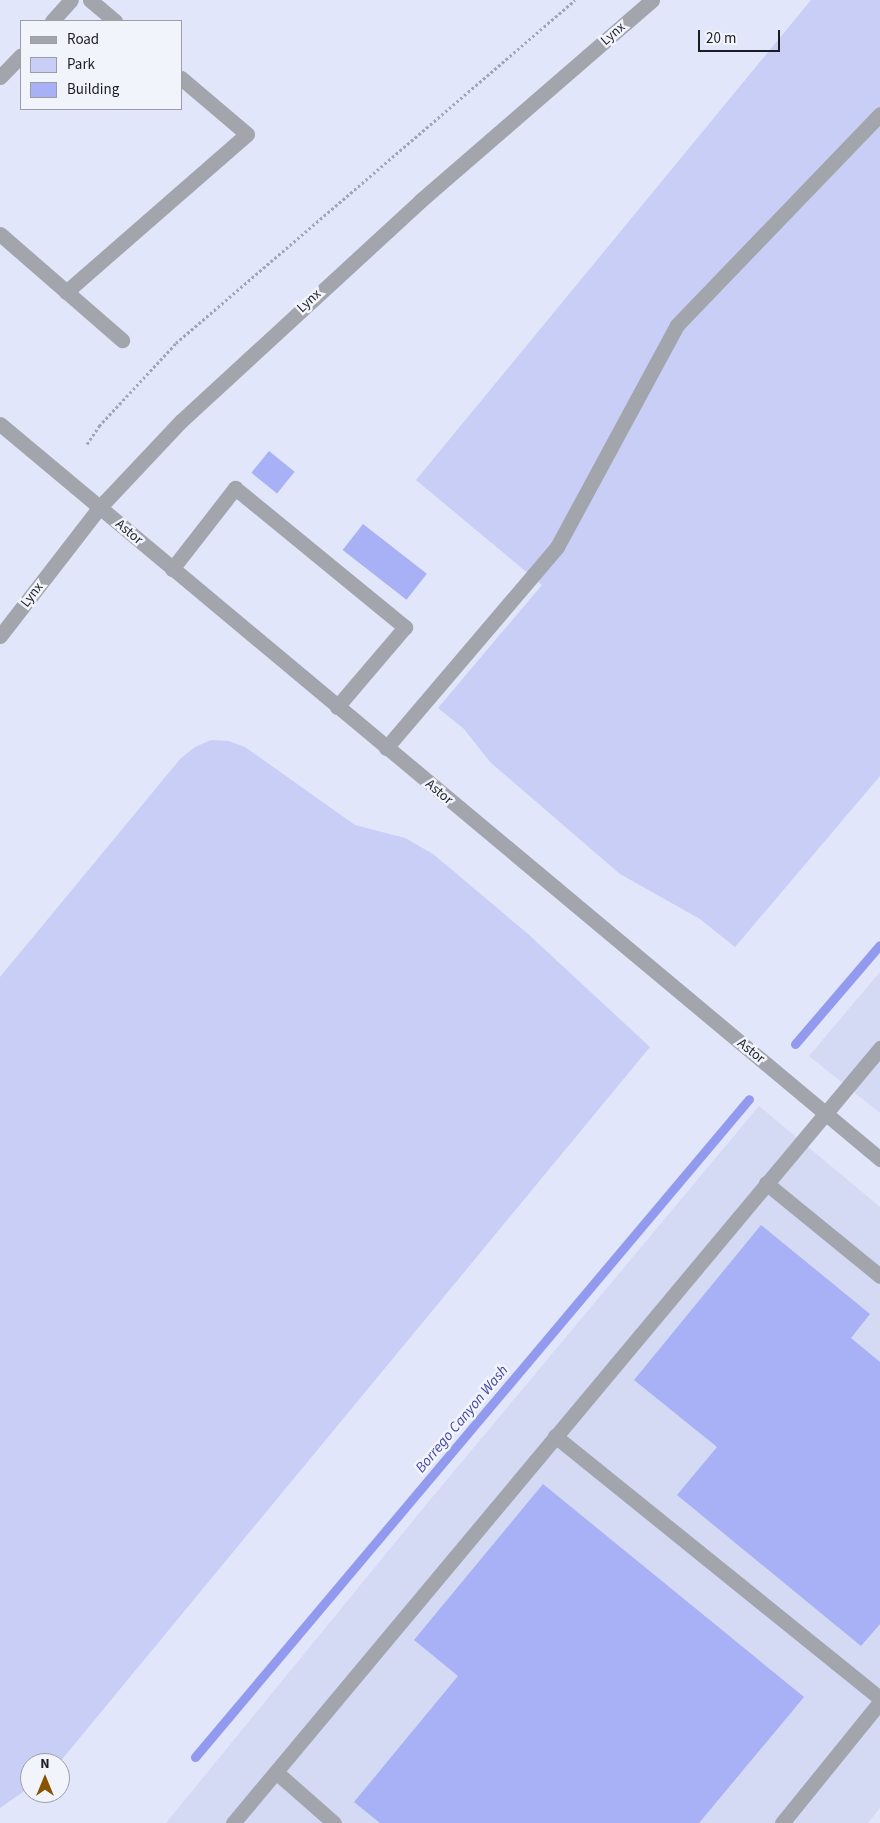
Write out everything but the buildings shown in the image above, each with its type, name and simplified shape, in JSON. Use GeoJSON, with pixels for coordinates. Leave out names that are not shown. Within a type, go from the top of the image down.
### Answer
{"type":"FeatureCollection","features":[{"type":"Feature","properties":{"kind":"street"},"geometry":{"type":"LineString","coordinates":[[53,20],[71,0]]}},
{"type":"Feature","properties":{"kind":"street"},"geometry":{"type":"LineString","coordinates":[[90,0],[114,20]]}},
{"type":"Feature","properties":{"kind":"street","name":"Lynx"},"geometry":{"type":"LineString","coordinates":[[0,636],[99,508],[181,420],[420,201],[652,0]]}},
{"type":"Feature","properties":{"kind":"street"},"geometry":{"type":"LineString","coordinates":[[0,78],[20,56]]}},
{"type":"Feature","properties":{"kind":"street"},"geometry":{"type":"LineString","coordinates":[[66,292],[247,134],[182,79]]}},
{"type":"Feature","properties":{"kind":"street"},"geometry":{"type":"LineString","coordinates":[[386,748],[557,548],[677,325],[880,114]]}},
{"type":"Feature","properties":{"kind":"street"},"geometry":{"type":"LineString","coordinates":[[0,234],[122,340]]}},
{"type":"Feature","properties":{"kind":"street","name":"Astor"},"geometry":{"type":"LineString","coordinates":[[0,424],[880,1159]]}},
{"type":"Feature","properties":{"kind":"street"},"geometry":{"type":"LineString","coordinates":[[172,568],[235,488],[405,627],[337,707]]}},
{"type":"Feature","properties":{"kind":"street"},"geometry":{"type":"LineString","coordinates":[[233,1823],[766,1182],[879,1052]]}},
{"type":"Feature","properties":{"kind":"street"},"geometry":{"type":"LineString","coordinates":[[766,1182],[880,1276]]}},
{"type":"Feature","properties":{"kind":"street"},"geometry":{"type":"LineString","coordinates":[[555,1436],[880,1700],[782,1823]]}},
{"type":"Feature","properties":{"kind":"street"},"geometry":{"type":"LineString","coordinates":[[276,1772],[334,1823]]}},
{"type":"Feature","properties":{"kind":"path"},"geometry":{"type":"LineString","coordinates":[[87,444],[99,426],[176,343],[575,0]]}},
{"type":"Feature","properties":{"kind":"shaded area"},"geometry":{"type":"Polygon","coordinates":[[[880,972],[880,1113],[809,1056],[880,972]]]}},
{"type":"Feature","properties":{"kind":"shaded area"},"geometry":{"type":"Polygon","coordinates":[[[759,1106],[880,1207],[880,1808],[868,1823],[166,1823],[425,1506],[759,1106]]]}},
{"type":"Feature","properties":{"kind":"green space"},"geometry":{"type":"Polygon","coordinates":[[[811,0],[880,0],[880,776],[735,947],[700,919],[620,874],[490,762],[464,729],[438,708],[542,585],[416,480],[811,0]]]}},
{"type":"Feature","properties":{"kind":"green space"},"geometry":{"type":"Polygon","coordinates":[[[211,740],[229,741],[245,747],[355,825],[405,838],[433,854],[528,934],[650,1047],[67,1753],[20,1753],[20,1794],[0,1808],[0,977],[181,758],[195,747],[211,740]]]}},
{"type":"Feature","properties":{"kind":"waterway","name":"Borrego Canyon Wash"},"geometry":{"type":"LineString","coordinates":[[795,1044],[880,945]]}},
{"type":"Feature","properties":{"kind":"waterway","name":"Borrego Canyon Wash"},"geometry":{"type":"LineString","coordinates":[[195,1757],[749,1099]]}}]}
